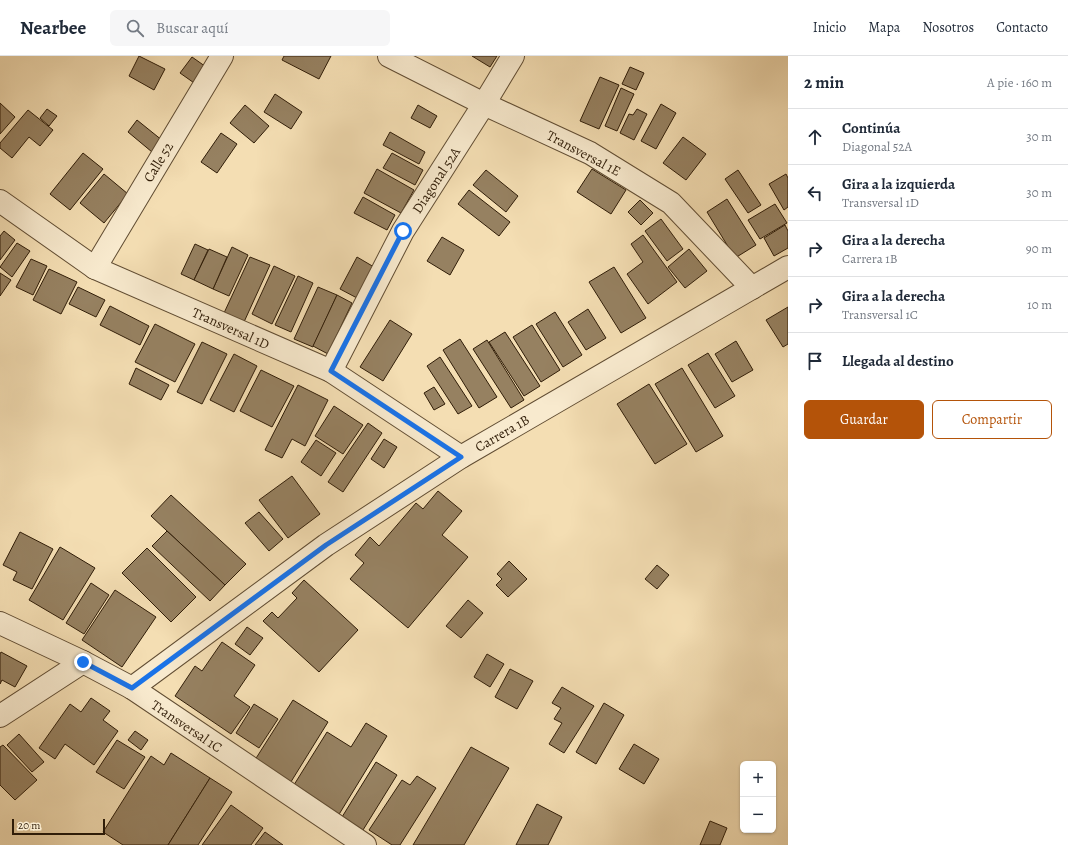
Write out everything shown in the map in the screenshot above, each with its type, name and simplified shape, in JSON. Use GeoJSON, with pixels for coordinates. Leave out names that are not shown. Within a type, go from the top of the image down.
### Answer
{"type":"FeatureCollection","features":[{"type":"Feature","properties":{"kind":"street","name":"Calle 52"},"geometry":{"type":"LineString","coordinates":[[95,268],[222,56]]}},
{"type":"Feature","properties":{"kind":"street","name":"Transversal 1E"},"geometry":{"type":"LineString","coordinates":[[389,56],[484,104],[590,153],[671,203],[752,288]]}},
{"type":"Feature","properties":{"kind":"street","name":"Diagonal 52A"},"geometry":{"type":"LineString","coordinates":[[331,371],[403,231],[513,56]]}},
{"type":"Feature","properties":{"kind":"street","name":"Transversal 1D"},"geometry":{"type":"LineString","coordinates":[[0,201],[95,268],[331,371],[461,457]]}},
{"type":"Feature","properties":{"kind":"street","name":"Carrera 1B"},"geometry":{"type":"LineString","coordinates":[[132,688],[326,545],[461,457],[788,267]]}},
{"type":"Feature","properties":{"kind":"street","name":"Transversal 1C"},"geometry":{"type":"LineString","coordinates":[[0,623],[83,662],[132,688],[366,845]]}},
{"type":"Feature","properties":{"kind":"street"},"geometry":{"type":"LineString","coordinates":[[0,716],[83,662]]}},
{"type":"Feature","properties":{"kind":"building"},"geometry":{"type":"Polygon","coordinates":[[[139,56],[165,69],[154,90],[129,76],[139,56]]]}},
{"type":"Feature","properties":{"kind":"building"},"geometry":{"type":"Polygon","coordinates":[[[284,56],[331,56],[319,79],[282,60],[284,56]]]}},
{"type":"Feature","properties":{"kind":"building"},"geometry":{"type":"Polygon","coordinates":[[[472,56],[497,56],[490,67],[472,56]]]}},
{"type":"Feature","properties":{"kind":"building"},"geometry":{"type":"Polygon","coordinates":[[[192,57],[209,69],[197,85],[180,73],[192,57]]]}},
{"type":"Feature","properties":{"kind":"building"},"geometry":{"type":"Polygon","coordinates":[[[630,67],[644,73],[636,90],[622,84],[630,67]]]}},
{"type":"Feature","properties":{"kind":"building"},"geometry":{"type":"Polygon","coordinates":[[[600,77],[619,85],[599,129],[580,121],[600,77]]]}},
{"type":"Feature","properties":{"kind":"building"},"geometry":{"type":"Polygon","coordinates":[[[621,88],[634,94],[617,131],[605,126],[621,88]]]}},
{"type":"Feature","properties":{"kind":"building"},"geometry":{"type":"Polygon","coordinates":[[[275,94],[302,112],[291,129],[264,112],[275,94]]]}},
{"type":"Feature","properties":{"kind":"building"},"geometry":{"type":"Polygon","coordinates":[[[0,103],[15,117],[0,134],[0,103]]]}},
{"type":"Feature","properties":{"kind":"building"},"geometry":{"type":"Polygon","coordinates":[[[661,104],[676,113],[656,149],[641,141],[661,104]]]}},
{"type":"Feature","properties":{"kind":"building"},"geometry":{"type":"Polygon","coordinates":[[[245,105],[269,126],[254,143],[230,123],[245,105]]]}},
{"type":"Feature","properties":{"kind":"building"},"geometry":{"type":"Polygon","coordinates":[[[418,105],[437,116],[430,128],[411,118],[418,105]]]}},
{"type":"Feature","properties":{"kind":"building"},"geometry":{"type":"Polygon","coordinates":[[[47,109],[57,116],[49,126],[40,118],[47,109]]]}},
{"type":"Feature","properties":{"kind":"building"},"geometry":{"type":"Polygon","coordinates":[[[637,109],[647,114],[634,140],[620,133],[629,114],[633,115],[637,109]]]}},
{"type":"Feature","properties":{"kind":"building"},"geometry":{"type":"Polygon","coordinates":[[[28,110],[53,130],[40,146],[29,137],[12,158],[0,148],[0,143],[28,110]]]}},
{"type":"Feature","properties":{"kind":"building"},"geometry":{"type":"Polygon","coordinates":[[[137,120],[168,145],[158,157],[128,132],[137,120]]]}},
{"type":"Feature","properties":{"kind":"building"},"geometry":{"type":"Polygon","coordinates":[[[390,132],[425,152],[419,164],[383,145],[390,132]]]}},
{"type":"Feature","properties":{"kind":"building"},"geometry":{"type":"Polygon","coordinates":[[[221,133],[237,144],[217,173],[201,162],[221,133]]]}},
{"type":"Feature","properties":{"kind":"building"},"geometry":{"type":"Polygon","coordinates":[[[683,137],[706,154],[686,180],[663,163],[683,137]]]}},
{"type":"Feature","properties":{"kind":"building"},"geometry":{"type":"Polygon","coordinates":[[[83,153],[103,169],[70,210],[50,194],[83,153]]]}},
{"type":"Feature","properties":{"kind":"building"},"geometry":{"type":"Polygon","coordinates":[[[392,153],[423,170],[415,185],[383,168],[392,153]]]}},
{"type":"Feature","properties":{"kind":"building"},"geometry":{"type":"Polygon","coordinates":[[[377,169],[414,190],[401,213],[364,193],[377,169]]]}},
{"type":"Feature","properties":{"kind":"building"},"geometry":{"type":"Polygon","coordinates":[[[592,169],[626,190],[611,214],[577,192],[592,169]]]}},
{"type":"Feature","properties":{"kind":"building"},"geometry":{"type":"Polygon","coordinates":[[[486,170],[518,196],[506,212],[473,185],[486,170]]]}},
{"type":"Feature","properties":{"kind":"building"},"geometry":{"type":"Polygon","coordinates":[[[738,170],[761,205],[748,213],[725,179],[738,170]]]}},
{"type":"Feature","properties":{"kind":"building"},"geometry":{"type":"Polygon","coordinates":[[[104,174],[128,194],[104,223],[80,203],[104,174]]]}},
{"type":"Feature","properties":{"kind":"building"},"geometry":{"type":"Polygon","coordinates":[[[786,174],[788,178],[788,207],[784,210],[769,184],[786,174]]]}},
{"type":"Feature","properties":{"kind":"building"},"geometry":{"type":"Polygon","coordinates":[[[469,190],[510,222],[499,236],[458,204],[469,190]]]}},
{"type":"Feature","properties":{"kind":"building"},"geometry":{"type":"Polygon","coordinates":[[[363,197],[395,215],[387,230],[354,213],[363,197]]]}},
{"type":"Feature","properties":{"kind":"building"},"geometry":{"type":"Polygon","coordinates":[[[727,199],[756,245],[735,258],[707,212],[727,199]]]}},
{"type":"Feature","properties":{"kind":"building"},"geometry":{"type":"Polygon","coordinates":[[[640,200],[653,213],[641,225],[628,212],[640,200]]]}},
{"type":"Feature","properties":{"kind":"building"},"geometry":{"type":"Polygon","coordinates":[[[775,204],[787,223],[760,239],[748,220],[775,204]]]}},
{"type":"Feature","properties":{"kind":"building"},"geometry":{"type":"Polygon","coordinates":[[[661,219],[683,249],[667,261],[645,231],[661,219]]]}},
{"type":"Feature","properties":{"kind":"building"},"geometry":{"type":"Polygon","coordinates":[[[785,225],[788,231],[788,248],[774,256],[764,238],[785,225]]]}},
{"type":"Feature","properties":{"kind":"building"},"geometry":{"type":"Polygon","coordinates":[[[4,231],[15,240],[0,260],[0,236],[4,231]]]}},
{"type":"Feature","properties":{"kind":"building"},"geometry":{"type":"Polygon","coordinates":[[[643,235],[677,282],[648,304],[627,274],[643,262],[631,244],[643,235]]]}},
{"type":"Feature","properties":{"kind":"building"},"geometry":{"type":"Polygon","coordinates":[[[442,237],[464,250],[450,275],[427,261],[442,237]]]}},
{"type":"Feature","properties":{"kind":"building"},"geometry":{"type":"Polygon","coordinates":[[[17,243],[30,251],[12,277],[0,267],[17,243]]]}},
{"type":"Feature","properties":{"kind":"building"},"geometry":{"type":"Polygon","coordinates":[[[195,244],[208,250],[194,280],[181,274],[195,244]]]}},
{"type":"Feature","properties":{"kind":"building"},"geometry":{"type":"Polygon","coordinates":[[[232,247],[248,255],[229,296],[213,289],[232,247]]]}},
{"type":"Feature","properties":{"kind":"building"},"geometry":{"type":"Polygon","coordinates":[[[209,249],[227,257],[213,289],[194,280],[209,249]]]}},
{"type":"Feature","properties":{"kind":"building"},"geometry":{"type":"Polygon","coordinates":[[[689,249],[707,271],[685,288],[668,267],[689,249]]]}},
{"type":"Feature","properties":{"kind":"building"},"geometry":{"type":"Polygon","coordinates":[[[250,257],[270,265],[244,322],[224,313],[250,257]]]}},
{"type":"Feature","properties":{"kind":"building"},"geometry":{"type":"Polygon","coordinates":[[[357,257],[374,267],[357,298],[340,289],[357,257]]]}},
{"type":"Feature","properties":{"kind":"building"},"geometry":{"type":"Polygon","coordinates":[[[31,259],[47,266],[33,295],[16,287],[31,259]]]}},
{"type":"Feature","properties":{"kind":"building"},"geometry":{"type":"Polygon","coordinates":[[[274,266],[295,276],[272,324],[252,314],[274,266]]]}},
{"type":"Feature","properties":{"kind":"building"},"geometry":{"type":"Polygon","coordinates":[[[614,267],[646,318],[621,333],[589,282],[614,267]]]}},
{"type":"Feature","properties":{"kind":"building"},"geometry":{"type":"Polygon","coordinates":[[[49,269],[77,282],[61,314],[33,300],[49,269]]]}},
{"type":"Feature","properties":{"kind":"building"},"geometry":{"type":"Polygon","coordinates":[[[0,273],[11,280],[0,296],[0,273]]]}},
{"type":"Feature","properties":{"kind":"building"},"geometry":{"type":"Polygon","coordinates":[[[298,276],[313,283],[291,332],[275,325],[298,276]]]}},
{"type":"Feature","properties":{"kind":"building"},"geometry":{"type":"Polygon","coordinates":[[[78,287],[105,300],[96,317],[69,304],[78,287]]]}},
{"type":"Feature","properties":{"kind":"building"},"geometry":{"type":"Polygon","coordinates":[[[318,287],[337,295],[313,347],[294,339],[318,287]]]}},
{"type":"Feature","properties":{"kind":"building"},"geometry":{"type":"Polygon","coordinates":[[[337,295],[352,303],[328,354],[313,346],[337,295]]]}},
{"type":"Feature","properties":{"kind":"building"},"geometry":{"type":"Polygon","coordinates":[[[110,306],[149,326],[140,345],[100,325],[110,306]]]}},
{"type":"Feature","properties":{"kind":"building"},"geometry":{"type":"Polygon","coordinates":[[[788,307],[788,344],[783,347],[766,320],[788,307]]]}},
{"type":"Feature","properties":{"kind":"building"},"geometry":{"type":"Polygon","coordinates":[[[588,309],[606,338],[586,350],[568,322],[588,309]]]}},
{"type":"Feature","properties":{"kind":"building"},"geometry":{"type":"Polygon","coordinates":[[[555,312],[582,355],[563,367],[536,324],[555,312]]]}},
{"type":"Feature","properties":{"kind":"building"},"geometry":{"type":"Polygon","coordinates":[[[390,320],[412,334],[383,381],[360,367],[390,320]]]}},
{"type":"Feature","properties":{"kind":"building"},"geometry":{"type":"Polygon","coordinates":[[[155,324],[195,344],[175,382],[135,362],[155,324]]]}},
{"type":"Feature","properties":{"kind":"building"},"geometry":{"type":"Polygon","coordinates":[[[532,325],[560,370],[541,382],[513,337],[532,325]]]}},
{"type":"Feature","properties":{"kind":"building"},"geometry":{"type":"Polygon","coordinates":[[[505,332],[540,386],[524,396],[489,342],[505,332]]]}},
{"type":"Feature","properties":{"kind":"building"},"geometry":{"type":"Polygon","coordinates":[[[460,339],[497,397],[479,408],[443,350],[460,339]]]}},
{"type":"Feature","properties":{"kind":"building"},"geometry":{"type":"Polygon","coordinates":[[[487,340],[524,400],[511,408],[473,349],[487,340]]]}},
{"type":"Feature","properties":{"kind":"building"},"geometry":{"type":"Polygon","coordinates":[[[736,341],[753,370],[732,382],[715,354],[736,341]]]}},
{"type":"Feature","properties":{"kind":"building"},"geometry":{"type":"Polygon","coordinates":[[[202,342],[227,354],[202,404],[177,392],[202,342]]]}},
{"type":"Feature","properties":{"kind":"building"},"geometry":{"type":"Polygon","coordinates":[[[708,353],[735,396],[715,408],[688,365],[708,353]]]}},
{"type":"Feature","properties":{"kind":"building"},"geometry":{"type":"Polygon","coordinates":[[[234,354],[257,366],[234,412],[210,400],[234,354]]]}},
{"type":"Feature","properties":{"kind":"building"},"geometry":{"type":"Polygon","coordinates":[[[440,357],[472,406],[458,414],[427,366],[440,357]]]}},
{"type":"Feature","properties":{"kind":"building"},"geometry":{"type":"Polygon","coordinates":[[[136,368],[169,385],[161,400],[129,384],[136,368]]]}},
{"type":"Feature","properties":{"kind":"building"},"geometry":{"type":"Polygon","coordinates":[[[682,368],[723,436],[696,452],[655,384],[682,368]]]}},
{"type":"Feature","properties":{"kind":"building"},"geometry":{"type":"Polygon","coordinates":[[[261,370],[294,386],[272,427],[240,411],[261,370]]]}},
{"type":"Feature","properties":{"kind":"building"},"geometry":{"type":"Polygon","coordinates":[[[649,384],[687,444],[655,464],[617,404],[649,384]]]}},
{"type":"Feature","properties":{"kind":"building"},"geometry":{"type":"Polygon","coordinates":[[[298,385],[328,400],[305,446],[292,439],[282,458],[265,450],[298,385]]]}},
{"type":"Feature","properties":{"kind":"building"},"geometry":{"type":"Polygon","coordinates":[[[434,387],[445,404],[434,410],[424,393],[434,387]]]}},
{"type":"Feature","properties":{"kind":"building"},"geometry":{"type":"Polygon","coordinates":[[[334,406],[363,425],[343,454],[315,436],[334,406]]]}},
{"type":"Feature","properties":{"kind":"building"},"geometry":{"type":"Polygon","coordinates":[[[368,423],[382,433],[343,492],[328,482],[368,423]]]}},
{"type":"Feature","properties":{"kind":"building"},"geometry":{"type":"Polygon","coordinates":[[[384,439],[397,447],[384,468],[371,459],[384,439]]]}},
{"type":"Feature","properties":{"kind":"building"},"geometry":{"type":"Polygon","coordinates":[[[316,440],[336,453],[321,476],[301,462],[316,440]]]}},
{"type":"Feature","properties":{"kind":"building"},"geometry":{"type":"Polygon","coordinates":[[[292,476],[320,514],[288,538],[259,500],[292,476]]]}},
{"type":"Feature","properties":{"kind":"building"},"geometry":{"type":"Polygon","coordinates":[[[438,491],[462,511],[442,535],[468,557],[408,628],[350,579],[364,563],[355,555],[370,537],[379,546],[416,503],[423,509],[438,491]]]}},
{"type":"Feature","properties":{"kind":"building"},"geometry":{"type":"Polygon","coordinates":[[[171,495],[246,564],[225,585],[151,516],[171,495]]]}},
{"type":"Feature","properties":{"kind":"building"},"geometry":{"type":"Polygon","coordinates":[[[259,512],[283,539],[269,551],[245,523],[259,512]]]}},
{"type":"Feature","properties":{"kind":"building"},"geometry":{"type":"Polygon","coordinates":[[[167,531],[225,585],[210,601],[152,546],[167,531]]]}},
{"type":"Feature","properties":{"kind":"building"},"geometry":{"type":"Polygon","coordinates":[[[20,532],[53,549],[32,589],[13,580],[17,572],[3,565],[20,532]]]}},
{"type":"Feature","properties":{"kind":"building"},"geometry":{"type":"Polygon","coordinates":[[[60,547],[95,568],[63,620],[29,600],[60,547]]]}},
{"type":"Feature","properties":{"kind":"building"},"geometry":{"type":"Polygon","coordinates":[[[147,548],[196,597],[171,622],[122,573],[147,548]]]}},
{"type":"Feature","properties":{"kind":"building"},"geometry":{"type":"Polygon","coordinates":[[[509,561],[527,579],[508,597],[496,585],[502,579],[497,574],[509,561]]]}},
{"type":"Feature","properties":{"kind":"building"},"geometry":{"type":"Polygon","coordinates":[[[657,565],[669,575],[657,589],[645,579],[657,565]]]}},
{"type":"Feature","properties":{"kind":"building"},"geometry":{"type":"Polygon","coordinates":[[[304,580],[358,630],[319,672],[263,621],[272,612],[278,618],[297,598],[292,593],[304,580]]]}},
{"type":"Feature","properties":{"kind":"building"},"geometry":{"type":"Polygon","coordinates":[[[91,583],[109,595],[84,634],[66,623],[91,583]]]}},
{"type":"Feature","properties":{"kind":"building"},"geometry":{"type":"Polygon","coordinates":[[[115,590],[156,617],[122,667],[82,640],[115,590]]]}},
{"type":"Feature","properties":{"kind":"building"},"geometry":{"type":"Polygon","coordinates":[[[468,600],[483,613],[461,638],[446,626],[468,600]]]}},
{"type":"Feature","properties":{"kind":"building"},"geometry":{"type":"Polygon","coordinates":[[[247,627],[263,638],[250,655],[235,644],[247,627]]]}},
{"type":"Feature","properties":{"kind":"building"},"geometry":{"type":"Polygon","coordinates":[[[222,642],[255,665],[234,696],[250,707],[231,734],[175,696],[195,666],[202,671],[222,642]]]}},
{"type":"Feature","properties":{"kind":"building"},"geometry":{"type":"Polygon","coordinates":[[[1,652],[27,666],[15,687],[2,680],[0,684],[1,652]]]}},
{"type":"Feature","properties":{"kind":"building"},"geometry":{"type":"Polygon","coordinates":[[[487,654],[504,664],[490,687],[474,677],[487,654]]]}},
{"type":"Feature","properties":{"kind":"building"},"geometry":{"type":"Polygon","coordinates":[[[510,669],[533,681],[517,709],[495,697],[510,669]]]}},
{"type":"Feature","properties":{"kind":"building"},"geometry":{"type":"Polygon","coordinates":[[[562,687],[594,706],[564,753],[549,744],[562,723],[554,719],[561,708],[552,703],[562,687]]]}},
{"type":"Feature","properties":{"kind":"building"},"geometry":{"type":"Polygon","coordinates":[[[91,698],[110,711],[103,720],[118,731],[94,765],[65,744],[55,759],[39,748],[70,704],[81,712],[91,698]]]}},
{"type":"Feature","properties":{"kind":"building"},"geometry":{"type":"Polygon","coordinates":[[[293,700],[328,722],[289,785],[253,763],[293,700]]]}},
{"type":"Feature","properties":{"kind":"building"},"geometry":{"type":"Polygon","coordinates":[[[604,703],[624,715],[596,764],[576,752],[604,703]]]}},
{"type":"Feature","properties":{"kind":"building"},"geometry":{"type":"Polygon","coordinates":[[[254,704],[278,719],[259,748],[236,733],[254,704]]]}},
{"type":"Feature","properties":{"kind":"building"},"geometry":{"type":"Polygon","coordinates":[[[366,723],[387,736],[338,816],[292,788],[327,732],[351,747],[366,723]]]}},
{"type":"Feature","properties":{"kind":"building"},"geometry":{"type":"Polygon","coordinates":[[[135,731],[148,740],[141,750],[128,740],[135,731]]]}},
{"type":"Feature","properties":{"kind":"building"},"geometry":{"type":"Polygon","coordinates":[[[19,734],[44,762],[32,772],[7,745],[19,734]]]}},
{"type":"Feature","properties":{"kind":"building"},"geometry":{"type":"Polygon","coordinates":[[[117,740],[145,757],[124,789],[96,772],[117,740]]]}},
{"type":"Feature","properties":{"kind":"building"},"geometry":{"type":"Polygon","coordinates":[[[634,744],[659,759],[644,784],[619,769],[634,744]]]}},
{"type":"Feature","properties":{"kind":"building"},"geometry":{"type":"Polygon","coordinates":[[[3,745],[37,780],[15,800],[0,785],[0,747],[3,745]]]}},
{"type":"Feature","properties":{"kind":"building"},"geometry":{"type":"Polygon","coordinates":[[[471,747],[509,768],[464,845],[413,845],[471,747]]]}},
{"type":"Feature","properties":{"kind":"building"},"geometry":{"type":"Polygon","coordinates":[[[171,753],[210,778],[168,845],[123,845],[103,832],[151,756],[164,765],[171,753]]]}},
{"type":"Feature","properties":{"kind":"building"},"geometry":{"type":"Polygon","coordinates":[[[376,762],[397,775],[363,830],[342,817],[376,762]]]}},
{"type":"Feature","properties":{"kind":"building"},"geometry":{"type":"Polygon","coordinates":[[[417,776],[436,788],[400,845],[392,845],[369,830],[402,780],[410,785],[417,776]]]}},
{"type":"Feature","properties":{"kind":"building"},"geometry":{"type":"Polygon","coordinates":[[[210,778],[232,792],[198,845],[168,845],[210,778]]]}},
{"type":"Feature","properties":{"kind":"building"},"geometry":{"type":"Polygon","coordinates":[[[537,804],[562,817],[548,845],[516,845],[537,804]]]}},
{"type":"Feature","properties":{"kind":"building"},"geometry":{"type":"Polygon","coordinates":[[[231,805],[263,828],[251,845],[202,845],[231,805]]]}},
{"type":"Feature","properties":{"kind":"building"},"geometry":{"type":"Polygon","coordinates":[[[710,821],[727,828],[720,845],[700,845],[710,821]]]}},
{"type":"Feature","properties":{"kind":"building"},"geometry":{"type":"Polygon","coordinates":[[[265,832],[283,845],[255,845],[265,832]]]}},
{"type":"Feature","properties":{"kind":"route"},"geometry":{"type":"LineString","coordinates":[[83,662],[132,688],[326,545],[461,457],[331,371],[403,231]]}}]}
